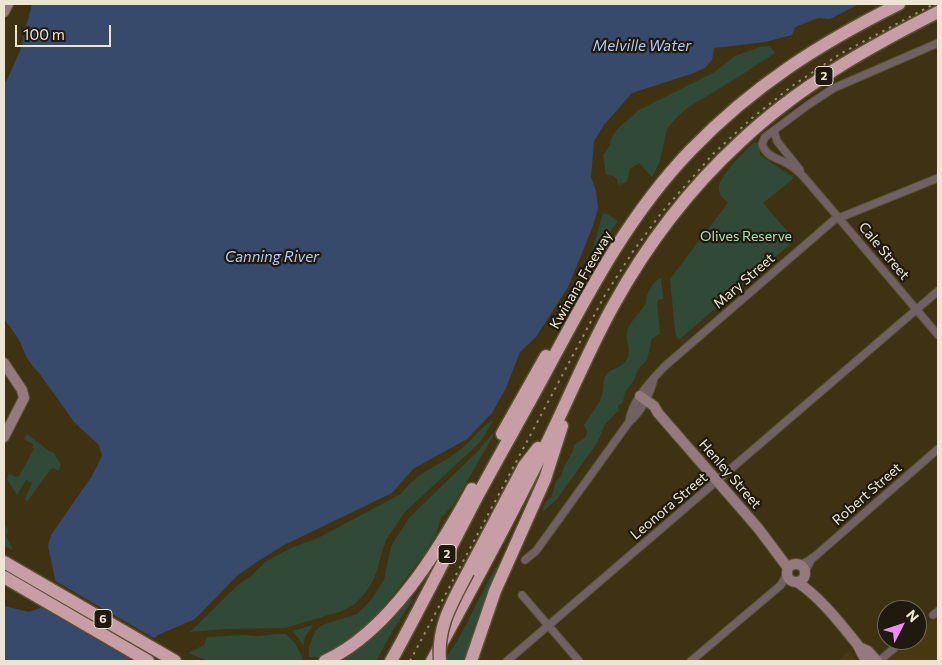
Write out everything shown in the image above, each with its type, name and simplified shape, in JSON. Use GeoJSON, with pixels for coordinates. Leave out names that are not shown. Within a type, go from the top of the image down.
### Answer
{"type":"FeatureCollection","features":[{"type":"Feature","properties":{"kind":"highway","name":"Kwinana Freeway"},"geometry":{"type":"LineString","coordinates":[[391,661],[502,450],[596,281],[652,195],[691,150],[768,82],[832,39],[899,4]]}},
{"type":"Feature","properties":{"kind":"highway","name":"2"},"geometry":{"type":"LineString","coordinates":[[432,661],[485,566],[612,307],[644,255],[689,195],[722,158],[763,120],[820,78],[873,46],[938,12]]}},
{"type":"Feature","properties":{"kind":"highway"},"geometry":{"type":"LineString","coordinates":[[324,661],[348,648],[364,636],[393,607],[421,572],[464,503],[537,370],[596,281]]}},
{"type":"Feature","properties":{"kind":"highway"},"geometry":{"type":"LineString","coordinates":[[470,661],[495,591],[545,479],[579,376]]}},
{"type":"Feature","properties":{"kind":"highway"},"geometry":{"type":"LineString","coordinates":[[440,661],[443,624],[468,572],[524,466],[554,428]]}},
{"type":"Feature","properties":{"kind":"highway"},"geometry":{"type":"LineString","coordinates":[[398,661],[465,536],[502,450]]}},
{"type":"Feature","properties":{"kind":"highway","name":"6"},"geometry":{"type":"LineString","coordinates":[[4,562],[40,590],[148,661]]}},
{"type":"Feature","properties":{"kind":"highway","name":"6"},"geometry":{"type":"LineString","coordinates":[[4,577],[40,590],[176,661]]}},
{"type":"Feature","properties":{"kind":"highway"},"geometry":{"type":"LineString","coordinates":[[162,653],[187,661]]}},
{"type":"Feature","properties":{"kind":"street"},"geometry":{"type":"LineString","coordinates":[[774,131],[834,88],[938,43]]}},
{"type":"Feature","properties":{"kind":"street","name":"Cale Street"},"geometry":{"type":"LineString","coordinates":[[809,183],[789,164],[776,159],[764,150],[762,144],[766,137],[774,131],[777,141],[809,183],[938,335]]}},
{"type":"Feature","properties":{"kind":"street","name":"Mary Street"},"geometry":{"type":"LineString","coordinates":[[525,560],[536,551],[629,422],[634,418],[648,383],[676,355],[834,220],[938,178]]}},
{"type":"Feature","properties":{"kind":"street","name":"Leonora Street"},"geometry":{"type":"LineString","coordinates":[[507,661],[938,292]]}},
{"type":"Feature","properties":{"kind":"street"},"geometry":{"type":"LineString","coordinates":[[4,363],[22,390],[24,398],[4,437]]}},
{"type":"Feature","properties":{"kind":"street"},"geometry":{"type":"LineString","coordinates":[[4,425],[18,398],[14,380]]}},
{"type":"Feature","properties":{"kind":"street","name":"Henley Street"},"geometry":{"type":"LineString","coordinates":[[641,400],[657,409],[658,413],[859,647],[862,656],[867,661]]}},
{"type":"Feature","properties":{"kind":"street","name":"Robert Street"},"geometry":{"type":"LineString","coordinates":[[691,661],[796,573],[938,449]]}},
{"type":"Feature","properties":{"kind":"street"},"geometry":{"type":"LineString","coordinates":[[522,595],[579,661]]}},
{"type":"Feature","properties":{"kind":"street","name":"Henley Street"},"geometry":{"type":"LineString","coordinates":[[859,647],[868,651],[878,661]]}},
{"type":"Feature","properties":{"kind":"street"},"geometry":{"type":"LineString","coordinates":[[878,661],[892,650]]}},
{"type":"Feature","properties":{"kind":"shaded area"},"geometry":{"type":"Polygon","coordinates":[[[936,616],[938,619],[938,661],[885,660],[896,650],[927,650],[927,624],[936,616]]]}},
{"type":"Feature","properties":{"kind":"shaded area"},"geometry":{"type":"Polygon","coordinates":[[[849,651],[858,661],[837,661],[849,651]]]}},
{"type":"Feature","properties":{"kind":"green space"},"geometry":{"type":"Polygon","coordinates":[[[770,46],[775,53],[687,108],[675,119],[667,129],[659,164],[652,177],[639,163],[630,169],[627,182],[618,185],[617,179],[614,176],[606,175],[603,155],[608,149],[616,131],[637,111],[713,73],[735,56],[760,47],[770,46]]]}},
{"type":"Feature","properties":{"kind":"green space","name":"Olives Reserve"},"geometry":{"type":"Polygon","coordinates":[[[755,142],[759,146],[760,155],[794,178],[763,203],[795,240],[680,339],[677,338],[670,279],[728,203],[721,196],[719,185],[726,172],[755,142]]]}},
{"type":"Feature","properties":{"kind":"green space"},"geometry":{"type":"Polygon","coordinates":[[[603,213],[618,221],[593,255],[591,255],[603,213]]]}},
{"type":"Feature","properties":{"kind":"green space"},"geometry":{"type":"Polygon","coordinates":[[[661,278],[663,299],[657,302],[660,334],[652,338],[647,360],[638,369],[633,382],[625,392],[623,402],[618,406],[619,410],[605,424],[597,443],[557,499],[544,511],[542,510],[545,503],[552,496],[556,481],[561,476],[574,445],[586,437],[587,432],[584,425],[601,398],[606,375],[623,364],[627,359],[629,353],[628,328],[646,303],[648,292],[652,285],[661,278]]]}},
{"type":"Feature","properties":{"kind":"green space"},"geometry":{"type":"Polygon","coordinates":[[[493,421],[481,441],[404,513],[386,540],[374,579],[355,604],[342,611],[285,628],[223,629],[190,632],[238,585],[251,576],[265,562],[291,548],[318,538],[401,494],[415,479],[453,455],[465,446],[485,425],[493,421]]]}},
{"type":"Feature","properties":{"kind":"green space"},"geometry":{"type":"Polygon","coordinates":[[[493,433],[454,504],[441,518],[436,534],[426,552],[390,599],[363,630],[335,651],[318,657],[309,657],[309,647],[315,631],[322,625],[357,614],[371,600],[384,580],[391,546],[409,518],[478,451],[493,433]]]}},
{"type":"Feature","properties":{"kind":"green space"},"geometry":{"type":"Polygon","coordinates":[[[27,434],[54,453],[61,465],[58,471],[54,468],[50,470],[27,502],[25,499],[32,483],[26,480],[17,495],[7,479],[9,474],[16,477],[19,476],[34,449],[32,447],[34,445],[24,439],[27,434]]]}},
{"type":"Feature","properties":{"kind":"green space"},"geometry":{"type":"Polygon","coordinates":[[[4,523],[8,531],[6,536],[13,550],[4,546],[4,523]]]}},
{"type":"Feature","properties":{"kind":"green space"},"geometry":{"type":"Polygon","coordinates":[[[500,566],[475,625],[464,661],[444,661],[458,640],[495,568],[500,566]]]}},
{"type":"Feature","properties":{"kind":"green space"},"geometry":{"type":"Polygon","coordinates":[[[409,595],[412,601],[376,661],[335,661],[409,595]]]}},
{"type":"Feature","properties":{"kind":"green space"},"geometry":{"type":"Polygon","coordinates":[[[313,625],[305,637],[303,646],[292,631],[313,625]]]}},
{"type":"Feature","properties":{"kind":"green space"},"geometry":{"type":"Polygon","coordinates":[[[286,634],[295,643],[303,659],[296,661],[209,661],[188,653],[204,645],[207,637],[286,634]]]}},
{"type":"Feature","properties":{"kind":"water","name":"Canning River"},"geometry":{"type":"Polygon","coordinates":[[[32,4],[859,4],[830,19],[818,18],[795,27],[792,35],[765,42],[714,48],[712,60],[706,67],[694,73],[632,93],[604,125],[594,141],[591,177],[596,191],[598,208],[593,226],[568,287],[536,337],[520,352],[506,388],[492,413],[467,439],[413,469],[392,493],[284,545],[257,562],[238,575],[195,619],[158,635],[129,657],[130,661],[4,661],[4,606],[29,612],[51,604],[57,588],[48,546],[51,535],[92,476],[102,456],[99,445],[75,423],[30,362],[18,339],[4,319],[4,83],[20,51],[32,4]]]}},
{"type":"Feature","properties":{"kind":"pier"},"geometry":{"type":"Polygon","coordinates":[[[52,579],[157,639],[132,658],[133,661],[39,606],[49,602],[54,588],[52,579]]]}},
{"type":"Feature","properties":{"kind":"railway"},"geometry":{"type":"LineString","coordinates":[[410,661],[605,295],[634,250],[662,212],[713,154],[752,118],[792,86],[840,54],[934,4]]}},
{"type":"Feature","properties":{"kind":"water label","name":"Melville Water"},"geometry":{"type":"Point","coordinates":[642,46]}}]}
